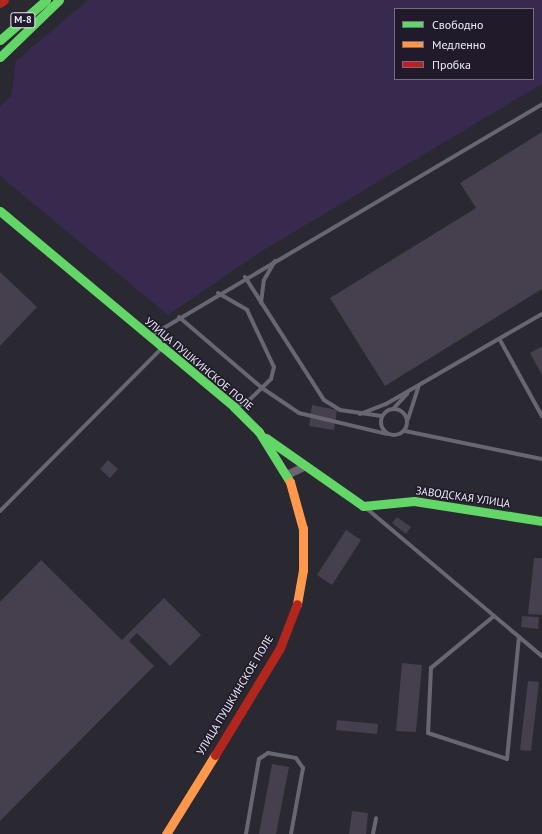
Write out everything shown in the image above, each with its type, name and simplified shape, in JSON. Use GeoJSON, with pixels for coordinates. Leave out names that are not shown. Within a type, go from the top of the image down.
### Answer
{"type":"FeatureCollection","features":[{"type":"Feature","properties":{"kind":"main road","name":"М-8"},"geometry":{"type":"LineString","coordinates":[[0,3],[4,0]]}},
{"type":"Feature","properties":{"kind":"main road","name":"М-8"},"geometry":{"type":"LineString","coordinates":[[0,40],[46,0]]}},
{"type":"Feature","properties":{"kind":"main road"},"geometry":{"type":"LineString","coordinates":[[0,57],[59,0]]}},
{"type":"Feature","properties":{"kind":"main road","name":"УЛИЦА ПУШКИНСКОЕ ПОЛЕ"},"geometry":{"type":"LineString","coordinates":[[0,211],[234,407],[259,432],[287,475],[297,501],[303,529],[303,570],[296,612],[280,648],[166,834]]}},
{"type":"Feature","properties":{"kind":"main road"},"geometry":{"type":"LineString","coordinates":[[259,432],[304,467],[363,506]]}},
{"type":"Feature","properties":{"kind":"main road","name":"ЗАВОДСКАЯ УЛИЦА"},"geometry":{"type":"LineString","coordinates":[[363,506],[414,501],[542,521]]}},
{"type":"Feature","properties":{"kind":"street"},"geometry":{"type":"LineString","coordinates":[[287,475],[304,467]]}},
{"type":"Feature","properties":{"kind":"lane"},"geometry":{"type":"LineString","coordinates":[[149,337],[245,277],[542,104]]}},
{"type":"Feature","properties":{"kind":"lane"},"geometry":{"type":"LineString","coordinates":[[261,303],[264,280],[275,260]]}},
{"type":"Feature","properties":{"kind":"lane"},"geometry":{"type":"LineString","coordinates":[[245,277],[324,400],[340,410],[382,416],[393,409],[419,386]]}},
{"type":"Feature","properties":{"kind":"lane"},"geometry":{"type":"LineString","coordinates":[[218,294],[247,310],[274,368],[271,379],[262,388],[246,403],[234,407]]}},
{"type":"Feature","properties":{"kind":"lane"},"geometry":{"type":"LineString","coordinates":[[360,414],[419,386],[500,340],[542,314]]}},
{"type":"Feature","properties":{"kind":"lane"},"geometry":{"type":"LineString","coordinates":[[179,317],[254,382],[299,413],[387,434],[399,435],[405,431],[419,386]]}},
{"type":"Feature","properties":{"kind":"lane"},"geometry":{"type":"LineString","coordinates":[[500,340],[542,416]]}},
{"type":"Feature","properties":{"kind":"lane"},"geometry":{"type":"LineString","coordinates":[[0,511],[162,348]]}},
{"type":"Feature","properties":{"kind":"lane"},"geometry":{"type":"LineString","coordinates":[[393,409],[399,410],[408,419]]}},
{"type":"Feature","properties":{"kind":"lane"},"geometry":{"type":"LineString","coordinates":[[382,416],[381,422],[387,434]]}},
{"type":"Feature","properties":{"kind":"lane"},"geometry":{"type":"LineString","coordinates":[[405,431],[542,459]]}},
{"type":"Feature","properties":{"kind":"lane"},"geometry":{"type":"LineString","coordinates":[[363,506],[542,656]]}},
{"type":"Feature","properties":{"kind":"lane"},"geometry":{"type":"LineString","coordinates":[[494,616],[431,668],[428,733],[507,759],[518,637]]}},
{"type":"Feature","properties":{"kind":"lane"},"geometry":{"type":"LineString","coordinates":[[246,834],[259,759],[268,753],[296,758],[303,768],[291,834]]}},
{"type":"Feature","properties":{"kind":"lane"},"geometry":{"type":"LineString","coordinates":[[373,834],[376,818]]}},
{"type":"Feature","properties":{"kind":"shaded area"},"geometry":{"type":"Polygon","coordinates":[[[88,0],[542,0],[542,84],[262,251],[168,315],[0,176],[0,106],[11,96],[16,61],[88,0]]]}},
{"type":"Feature","properties":{"kind":"building"},"geometry":{"type":"Polygon","coordinates":[[[542,132],[542,289],[385,386],[330,298],[476,208],[460,183],[542,132]]]}},
{"type":"Feature","properties":{"kind":"building"},"geometry":{"type":"Polygon","coordinates":[[[0,272],[37,307],[0,346],[0,272]]]}},
{"type":"Feature","properties":{"kind":"building"},"geometry":{"type":"Polygon","coordinates":[[[542,346],[542,375],[530,353],[542,346]]]}},
{"type":"Feature","properties":{"kind":"building"},"geometry":{"type":"Polygon","coordinates":[[[312,405],[337,410],[334,430],[309,426],[312,405]]]}},
{"type":"Feature","properties":{"kind":"building"},"geometry":{"type":"Polygon","coordinates":[[[108,460],[118,469],[110,478],[100,469],[108,460]]]}},
{"type":"Feature","properties":{"kind":"building"},"geometry":{"type":"Polygon","coordinates":[[[397,517],[411,527],[406,534],[392,523],[397,517]]]}},
{"type":"Feature","properties":{"kind":"building"},"geometry":{"type":"Polygon","coordinates":[[[346,530],[361,540],[332,585],[317,575],[346,530]]]}},
{"type":"Feature","properties":{"kind":"building"},"geometry":{"type":"Polygon","coordinates":[[[534,558],[542,558],[542,615],[528,614],[534,558]]]}},
{"type":"Feature","properties":{"kind":"building"},"geometry":{"type":"Polygon","coordinates":[[[41,560],[122,640],[164,598],[201,635],[170,666],[137,633],[129,641],[154,666],[0,821],[0,602],[41,560]]]}},
{"type":"Feature","properties":{"kind":"building"},"geometry":{"type":"Polygon","coordinates":[[[522,616],[539,617],[538,629],[521,627],[522,616]]]}},
{"type":"Feature","properties":{"kind":"building"},"geometry":{"type":"Polygon","coordinates":[[[402,663],[422,665],[416,732],[396,731],[402,663]]]}},
{"type":"Feature","properties":{"kind":"building"},"geometry":{"type":"Polygon","coordinates":[[[528,681],[539,682],[531,751],[520,750],[528,681]]]}},
{"type":"Feature","properties":{"kind":"building"},"geometry":{"type":"Polygon","coordinates":[[[337,720],[378,724],[377,734],[336,730],[337,720]]]}},
{"type":"Feature","properties":{"kind":"building"},"geometry":{"type":"Polygon","coordinates":[[[272,764],[289,767],[276,834],[259,834],[272,764]]]}},
{"type":"Feature","properties":{"kind":"building"},"geometry":{"type":"Polygon","coordinates":[[[352,811],[368,813],[366,834],[349,834],[352,811]]]}},
{"type":"Feature","properties":{"kind":"traffic: fast"},"geometry":{"type":"LineString","coordinates":[[0,40],[46,0]]}},
{"type":"Feature","properties":{"kind":"traffic: fast"},"geometry":{"type":"LineString","coordinates":[[0,57],[59,0]]}},
{"type":"Feature","properties":{"kind":"traffic: fast"},"geometry":{"type":"LineString","coordinates":[[0,211],[234,407],[259,432],[290,482]]}},
{"type":"Feature","properties":{"kind":"traffic: fast"},"geometry":{"type":"LineString","coordinates":[[266,438],[363,506],[414,501],[542,521]]}},
{"type":"Feature","properties":{"kind":"traffic: slow"},"geometry":{"type":"LineString","coordinates":[[290,482],[303,529],[303,570],[297,604]]}},
{"type":"Feature","properties":{"kind":"traffic: slow"},"geometry":{"type":"LineString","coordinates":[[166,834],[215,755]]}},
{"type":"Feature","properties":{"kind":"traffic: jam"},"geometry":{"type":"LineString","coordinates":[[0,3],[4,0]]}},
{"type":"Feature","properties":{"kind":"traffic: jam"},"geometry":{"type":"LineString","coordinates":[[215,755],[280,648],[297,604]]}}]}
